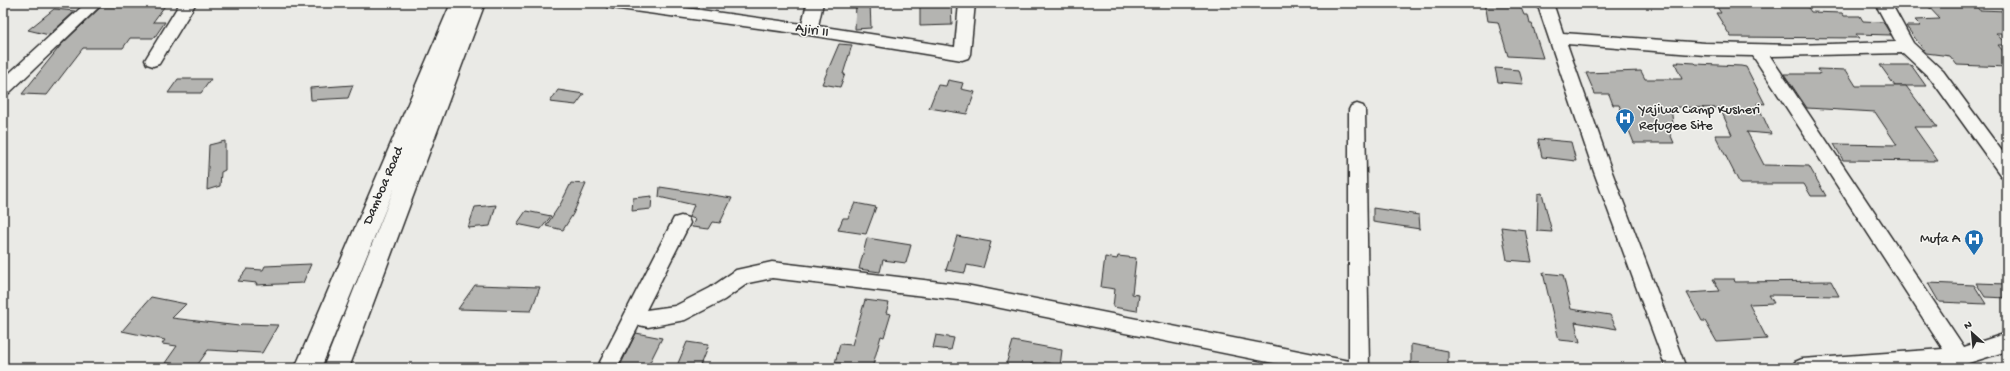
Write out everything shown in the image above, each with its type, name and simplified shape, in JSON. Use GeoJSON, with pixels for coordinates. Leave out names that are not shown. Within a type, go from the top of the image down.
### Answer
{"type":"FeatureCollection","features":[{"type":"Feature","properties":{"kind":"main road","name":"Damboa Road"},"geometry":{"type":"LineString","coordinates":[[308,368],[460,3]]}},
{"type":"Feature","properties":{"kind":"main road","name":"Damboa Road"},"geometry":{"type":"LineString","coordinates":[[336,368],[476,3]]}},
{"type":"Feature","properties":{"kind":"street"},"geometry":{"type":"LineString","coordinates":[[3,88],[95,3]]}},
{"type":"Feature","properties":{"kind":"street"},"geometry":{"type":"LineString","coordinates":[[153,60],[188,3]]}},
{"type":"Feature","properties":{"kind":"street","name":"Ajiri II"},"geometry":{"type":"LineString","coordinates":[[612,3],[810,30],[962,54],[967,3]]}},
{"type":"Feature","properties":{"kind":"street"},"geometry":{"type":"LineString","coordinates":[[810,30],[815,3]]}},
{"type":"Feature","properties":{"kind":"street"},"geometry":{"type":"LineString","coordinates":[[1545,3],[1603,172],[1676,368]]}},
{"type":"Feature","properties":{"kind":"street"},"geometry":{"type":"LineString","coordinates":[[1883,3],[1907,47],[1937,75],[2007,171]]}},
{"type":"Feature","properties":{"kind":"street"},"geometry":{"type":"LineString","coordinates":[[1557,38],[1705,49],[1795,51],[1907,47]]}},
{"type":"Feature","properties":{"kind":"street"},"geometry":{"type":"LineString","coordinates":[[1758,50],[1959,357]]}},
{"type":"Feature","properties":{"kind":"street"},"geometry":{"type":"LineString","coordinates":[[1357,110],[1358,368]]}},
{"type":"Feature","properties":{"kind":"street"},"geometry":{"type":"LineString","coordinates":[[607,368],[681,223]]}},
{"type":"Feature","properties":{"kind":"street"},"geometry":{"type":"LineString","coordinates":[[634,316],[648,319],[678,314],[717,294],[743,276],[772,270],[966,294],[1342,368]]}},
{"type":"Feature","properties":{"kind":"street"},"geometry":{"type":"LineString","coordinates":[[1802,368],[1959,357],[2007,342]]}},
{"type":"Feature","properties":{"kind":"building"},"geometry":{"type":"Polygon","coordinates":[[[116,3],[167,3],[153,22],[165,22],[154,38],[130,38],[123,48],[83,48],[47,95],[22,94],[61,45],[102,6],[114,6],[116,3]]]}},
{"type":"Feature","properties":{"kind":"building"},"geometry":{"type":"Polygon","coordinates":[[[856,3],[870,3],[871,28],[855,29],[856,3]]]}},
{"type":"Feature","properties":{"kind":"building"},"geometry":{"type":"Polygon","coordinates":[[[951,3],[952,25],[920,26],[920,4],[951,3]]]}},
{"type":"Feature","properties":{"kind":"building"},"geometry":{"type":"Polygon","coordinates":[[[1485,3],[1519,3],[1524,15],[1528,15],[1530,24],[1532,24],[1543,58],[1508,56],[1498,22],[1488,21],[1485,3]]]}},
{"type":"Feature","properties":{"kind":"building"},"geometry":{"type":"Polygon","coordinates":[[[1805,3],[1811,12],[1842,13],[1844,16],[1860,16],[1863,21],[1883,22],[1891,35],[1856,34],[1859,38],[1731,37],[1716,13],[1721,13],[1715,4],[1805,3]]]}},
{"type":"Feature","properties":{"kind":"building"},"geometry":{"type":"Polygon","coordinates":[[[1974,3],[1979,10],[2007,11],[2007,33],[1996,33],[2006,45],[1998,45],[2007,56],[2007,67],[1957,65],[1950,56],[1926,53],[1906,26],[1921,26],[1915,20],[1940,19],[1926,4],[1974,3]]]}},
{"type":"Feature","properties":{"kind":"building"},"geometry":{"type":"Polygon","coordinates":[[[54,9],[75,11],[49,35],[28,30],[54,9]]]}},
{"type":"Feature","properties":{"kind":"building"},"geometry":{"type":"Polygon","coordinates":[[[839,44],[852,45],[843,74],[845,74],[840,87],[822,84],[839,44]]]}},
{"type":"Feature","properties":{"kind":"building"},"geometry":{"type":"Polygon","coordinates":[[[1678,62],[1746,67],[1765,104],[1757,103],[1771,134],[1747,132],[1764,165],[1809,166],[1826,196],[1811,196],[1804,184],[1740,184],[1715,135],[1732,135],[1720,108],[1671,107],[1673,124],[1665,122],[1674,143],[1634,143],[1619,105],[1613,105],[1609,94],[1595,94],[1586,73],[1641,71],[1645,79],[1682,79],[1675,63],[1679,63],[1678,62]]]}},
{"type":"Feature","properties":{"kind":"building"},"geometry":{"type":"Polygon","coordinates":[[[1880,65],[1911,65],[1926,86],[1895,86],[1880,65]]]}},
{"type":"Feature","properties":{"kind":"building"},"geometry":{"type":"Polygon","coordinates":[[[1495,68],[1519,70],[1523,84],[1498,82],[1495,68]]]}},
{"type":"Feature","properties":{"kind":"building"},"geometry":{"type":"Polygon","coordinates":[[[1818,69],[1846,70],[1856,86],[1906,86],[1937,127],[1914,127],[1938,161],[1843,160],[1834,144],[1897,145],[1875,112],[1807,108],[1784,74],[1820,74],[1818,69]]]}},
{"type":"Feature","properties":{"kind":"building"},"geometry":{"type":"Polygon","coordinates":[[[178,79],[211,79],[201,93],[168,93],[178,79]]]}},
{"type":"Feature","properties":{"kind":"building"},"geometry":{"type":"Polygon","coordinates":[[[948,80],[963,83],[961,89],[975,92],[967,114],[929,108],[938,85],[946,86],[948,80]]]}},
{"type":"Feature","properties":{"kind":"building"},"geometry":{"type":"Polygon","coordinates":[[[353,85],[348,98],[311,100],[310,88],[353,85]]]}},
{"type":"Feature","properties":{"kind":"building"},"geometry":{"type":"Polygon","coordinates":[[[558,90],[584,94],[576,105],[550,102],[558,90]]]}},
{"type":"Feature","properties":{"kind":"building"},"geometry":{"type":"Polygon","coordinates":[[[1538,139],[1571,142],[1576,161],[1542,157],[1538,139]]]}},
{"type":"Feature","properties":{"kind":"building"},"geometry":{"type":"Polygon","coordinates":[[[225,141],[225,170],[221,172],[220,186],[207,190],[209,145],[225,141]]]}},
{"type":"Feature","properties":{"kind":"building"},"geometry":{"type":"Polygon","coordinates":[[[571,183],[586,184],[573,214],[563,230],[546,226],[561,203],[571,183]]]}},
{"type":"Feature","properties":{"kind":"building"},"geometry":{"type":"Polygon","coordinates":[[[660,187],[732,198],[720,223],[713,222],[709,229],[692,227],[695,219],[689,217],[694,205],[659,197],[660,187]]]}},
{"type":"Feature","properties":{"kind":"building"},"geometry":{"type":"Polygon","coordinates":[[[1542,193],[1552,232],[1537,231],[1538,194],[1542,193]]]}},
{"type":"Feature","properties":{"kind":"building"},"geometry":{"type":"Polygon","coordinates":[[[652,196],[651,209],[632,211],[633,198],[652,196]]]}},
{"type":"Feature","properties":{"kind":"building"},"geometry":{"type":"Polygon","coordinates":[[[855,203],[876,207],[866,234],[838,230],[843,218],[848,218],[855,203]]]}},
{"type":"Feature","properties":{"kind":"building"},"geometry":{"type":"Polygon","coordinates":[[[496,205],[490,226],[468,228],[475,207],[496,205]]]}},
{"type":"Feature","properties":{"kind":"building"},"geometry":{"type":"Polygon","coordinates":[[[1373,208],[1419,215],[1420,229],[1373,222],[1373,208]]]}},
{"type":"Feature","properties":{"kind":"building"},"geometry":{"type":"Polygon","coordinates":[[[526,211],[551,216],[541,229],[517,224],[526,211]]]}},
{"type":"Feature","properties":{"kind":"building"},"geometry":{"type":"Polygon","coordinates":[[[1501,227],[1525,230],[1532,262],[1507,260],[1501,227]]]}},
{"type":"Feature","properties":{"kind":"building"},"geometry":{"type":"Polygon","coordinates":[[[957,236],[991,242],[983,268],[967,265],[965,273],[946,270],[957,236]]]}},
{"type":"Feature","properties":{"kind":"building"},"geometry":{"type":"Polygon","coordinates":[[[867,238],[911,245],[906,263],[883,260],[880,272],[859,269],[867,238]]]}},
{"type":"Feature","properties":{"kind":"building"},"geometry":{"type":"Polygon","coordinates":[[[1118,256],[1136,258],[1132,294],[1139,295],[1137,311],[1113,307],[1115,289],[1101,287],[1105,257],[1117,259],[1118,256]]]}},
{"type":"Feature","properties":{"kind":"building"},"geometry":{"type":"Polygon","coordinates":[[[311,264],[303,283],[256,285],[257,283],[238,281],[247,269],[263,270],[265,266],[311,264]]]}},
{"type":"Feature","properties":{"kind":"building"},"geometry":{"type":"Polygon","coordinates":[[[1543,273],[1563,275],[1571,309],[1610,315],[1617,329],[1575,322],[1580,342],[1559,340],[1543,273]]]}},
{"type":"Feature","properties":{"kind":"building"},"geometry":{"type":"Polygon","coordinates":[[[1713,279],[1734,279],[1735,282],[1831,281],[1839,296],[1769,295],[1774,303],[1749,304],[1767,339],[1717,342],[1705,321],[1702,321],[1687,293],[1720,291],[1713,279]]]}},
{"type":"Feature","properties":{"kind":"building"},"geometry":{"type":"Polygon","coordinates":[[[1928,283],[1974,285],[1986,304],[1939,302],[1928,283]]]}},
{"type":"Feature","properties":{"kind":"building"},"geometry":{"type":"Polygon","coordinates":[[[1976,283],[2007,284],[2007,298],[1985,297],[1976,283]]]}},
{"type":"Feature","properties":{"kind":"building"},"geometry":{"type":"Polygon","coordinates":[[[475,285],[540,287],[531,311],[458,309],[475,285]]]}},
{"type":"Feature","properties":{"kind":"building"},"geometry":{"type":"Polygon","coordinates":[[[151,297],[186,304],[172,318],[239,326],[241,324],[278,325],[262,353],[208,350],[196,367],[165,363],[177,346],[162,344],[165,340],[122,331],[151,297]]]}},
{"type":"Feature","properties":{"kind":"building"},"geometry":{"type":"Polygon","coordinates":[[[865,300],[889,303],[886,313],[891,314],[884,337],[881,336],[872,368],[839,368],[841,363],[835,363],[840,344],[852,345],[865,300]]]}},
{"type":"Feature","properties":{"kind":"building"},"geometry":{"type":"Polygon","coordinates":[[[636,333],[662,338],[647,368],[619,368],[636,333]]]}},
{"type":"Feature","properties":{"kind":"building"},"geometry":{"type":"Polygon","coordinates":[[[936,335],[954,338],[951,350],[933,348],[936,335]]]}},
{"type":"Feature","properties":{"kind":"building"},"geometry":{"type":"Polygon","coordinates":[[[1013,341],[1062,350],[1060,366],[1044,362],[1044,365],[1031,363],[1031,366],[1026,366],[1026,368],[1005,368],[1013,341]]]}},
{"type":"Feature","properties":{"kind":"building"},"geometry":{"type":"Polygon","coordinates":[[[687,342],[708,345],[699,368],[676,368],[687,342]]]}},
{"type":"Feature","properties":{"kind":"building"},"geometry":{"type":"Polygon","coordinates":[[[1411,344],[1448,351],[1448,368],[1411,368],[1411,344]]]}},
{"type":"Feature","properties":{"kind":"place","name":"Yajiwa Camp Kusheri Refugee Site"},"geometry":{"type":"Point","coordinates":[1625,135]}},
{"type":"Feature","properties":{"kind":"place","name":"Mufa A"},"geometry":{"type":"Point","coordinates":[1974,256]}}]}
